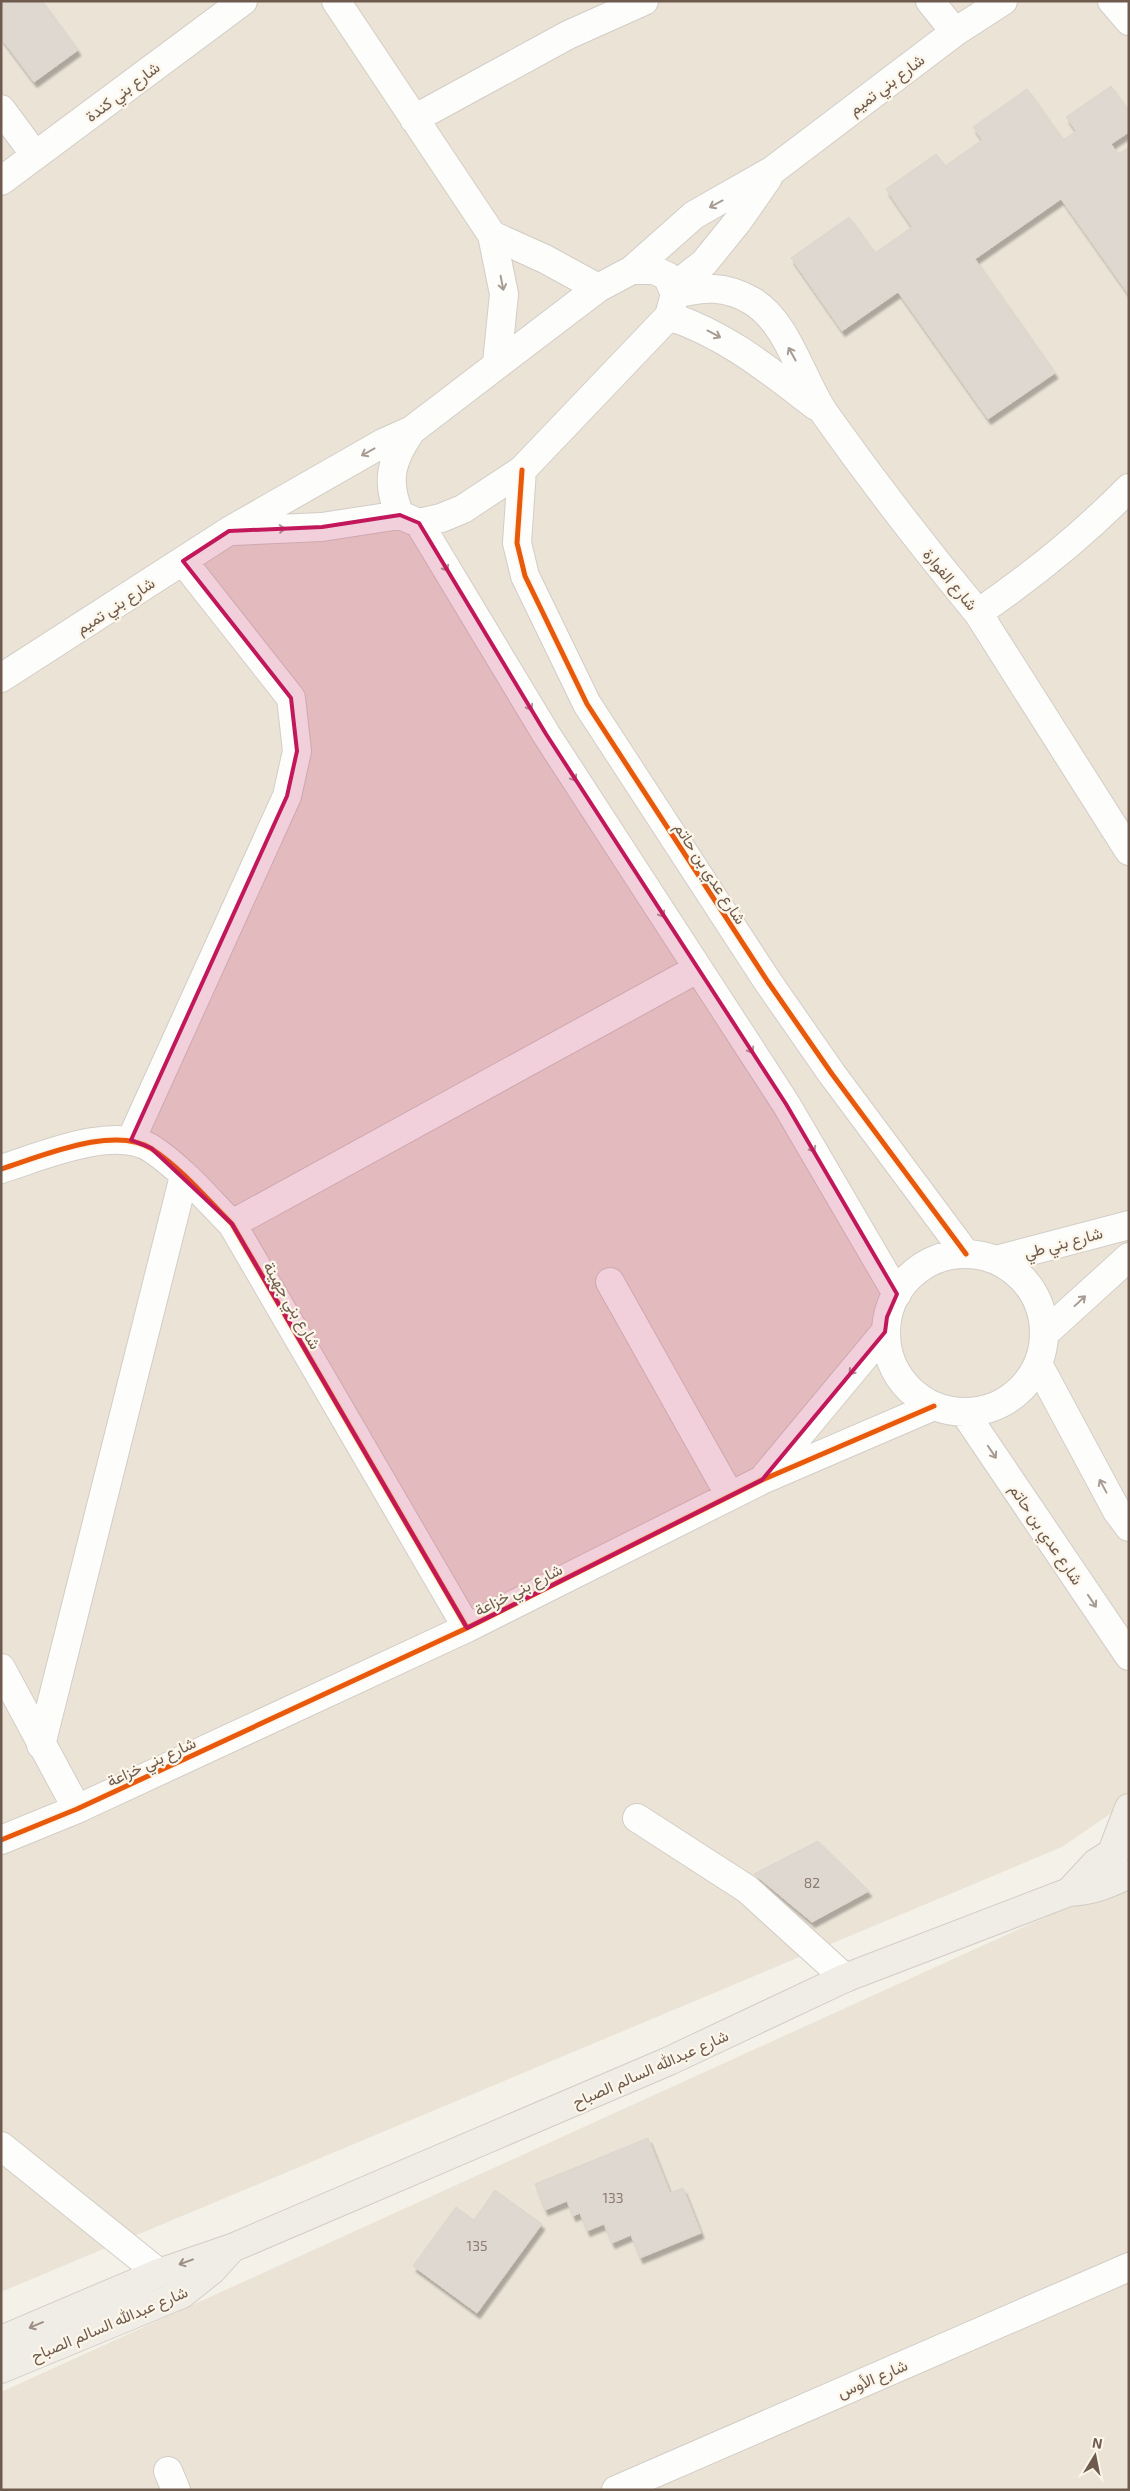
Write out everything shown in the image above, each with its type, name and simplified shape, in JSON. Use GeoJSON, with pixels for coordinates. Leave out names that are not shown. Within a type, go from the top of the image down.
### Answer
{"type":"FeatureCollection","features":[{"type":"Feature","properties":{"kind":"main road"},"geometry":{"type":"LineString","coordinates":[[1120,1847],[1129,1808]]}},
{"type":"Feature","properties":{"kind":"main road","name":"شارع عبدالله السالم الصباح"},"geometry":{"type":"LineString","coordinates":[[1069,1892],[1096,1863],[1120,1847]]}},
{"type":"Feature","properties":{"kind":"main road","name":"شارع عبدالله السالم الصباح"},"geometry":{"type":"LineString","coordinates":[[1,2340],[158,2273],[232,2248],[669,2061],[845,1978],[1069,1892],[1102,1887],[1129,1874]]}},
{"type":"Feature","properties":{"kind":"main road","name":"شارع عبدالله السالم الصباح"},"geometry":{"type":"LineString","coordinates":[[1,2369],[182,2294],[212,2270],[232,2248]]}},
{"type":"Feature","properties":{"kind":"street","name":"شارع بني كندة"},"geometry":{"type":"LineString","coordinates":[[1,181],[243,1]]}},
{"type":"Feature","properties":{"kind":"street"},"geometry":{"type":"LineString","coordinates":[[336,1],[492,235],[504,294],[498,363]]}},
{"type":"Feature","properties":{"kind":"street"},"geometry":{"type":"LineString","coordinates":[[414,119],[568,35],[644,1]]}},
{"type":"Feature","properties":{"kind":"street"},"geometry":{"type":"LineString","coordinates":[[930,1],[955,32]]}},
{"type":"Feature","properties":{"kind":"street","name":"شارع بني تميم"},"geometry":{"type":"LineString","coordinates":[[1,678],[229,531],[375,447],[412,430],[598,288],[632,270],[694,215],[773,170],[955,32],[1002,1]]}},
{"type":"Feature","properties":{"kind":"street"},"geometry":{"type":"LineString","coordinates":[[1112,1],[1129,21]]}},
{"type":"Feature","properties":{"kind":"street"},"geometry":{"type":"LineString","coordinates":[[1,109],[35,156]]}},
{"type":"Feature","properties":{"kind":"street","name":"شارع بني تميم"},"geometry":{"type":"LineString","coordinates":[[410,519],[441,518],[463,508],[522,470],[704,263],[738,221],[773,170]]}},
{"type":"Feature","properties":{"kind":"street"},"geometry":{"type":"LineString","coordinates":[[492,235],[545,259],[598,288]]}},
{"type":"Feature","properties":{"kind":"street"},"geometry":{"type":"LineString","coordinates":[[632,270],[654,270],[667,276],[672,299]]}},
{"type":"Feature","properties":{"kind":"street","name":"شارع الفوارة"},"geometry":{"type":"LineString","coordinates":[[824,412],[725,340],[699,326],[672,299],[702,287],[724,289],[752,301],[773,321],[824,412],[922,545],[978,614],[1033,574],[1109,509],[1129,488]]}},
{"type":"Feature","properties":{"kind":"street"},"geometry":{"type":"LineString","coordinates":[[412,430],[400,448],[393,464],[392,497],[410,519],[697,969],[786,1104],[898,1294]]}},
{"type":"Feature","properties":{"kind":"street","name":"شارع عدي بن حاتم"},"geometry":{"type":"LineString","coordinates":[[522,470],[517,543],[525,576],[587,704],[768,982],[832,1074],[966,1254]]}},
{"type":"Feature","properties":{"kind":"street"},"geometry":{"type":"LineString","coordinates":[[229,531],[322,527],[410,519]]}},
{"type":"Feature","properties":{"kind":"street"},"geometry":{"type":"LineString","coordinates":[[131,1140],[287,796],[297,751],[291,698],[183,561]]}},
{"type":"Feature","properties":{"kind":"street"},"geometry":{"type":"LineString","coordinates":[[978,614],[1129,851]]}},
{"type":"Feature","properties":{"kind":"street"},"geometry":{"type":"LineString","coordinates":[[232,1224],[697,969]]}},
{"type":"Feature","properties":{"kind":"street","name":"شارع بني جهينة"},"geometry":{"type":"LineString","coordinates":[[1,1169],[97,1140],[131,1140],[151,1148],[184,1176],[232,1224],[467,1628]]}},
{"type":"Feature","properties":{"kind":"street"},"geometry":{"type":"LineString","coordinates":[[41,1745],[184,1176]]}},
{"type":"Feature","properties":{"kind":"street","name":"شارع بني طي"},"geometry":{"type":"LineString","coordinates":[[996,1260],[1129,1225]]}},
{"type":"Feature","properties":{"kind":"street"},"geometry":{"type":"LineString","coordinates":[[966,1254],[996,1260],[1010,1267],[1031,1290],[1043,1318],[1044,1334],[1038,1364],[1031,1378],[1008,1399],[994,1406],[964,1412],[934,1406],[908,1388],[898,1376],[886,1347],[887,1317],[899,1288],[921,1266],[950,1255],[966,1254]]}},
{"type":"Feature","properties":{"kind":"street"},"geometry":{"type":"LineString","coordinates":[[1044,1334],[1129,1257]]}},
{"type":"Feature","properties":{"kind":"street"},"geometry":{"type":"LineString","coordinates":[[610,1282],[730,1496]]}},
{"type":"Feature","properties":{"kind":"street","name":"شارع بني خزاعة"},"geometry":{"type":"LineString","coordinates":[[762,1480],[885,1332]]}},
{"type":"Feature","properties":{"kind":"street"},"geometry":{"type":"LineString","coordinates":[[1038,1364],[1117,1511],[1129,1528]]}},
{"type":"Feature","properties":{"kind":"street","name":"شارع بني خزاعة"},"geometry":{"type":"LineString","coordinates":[[1,1840],[77,1809],[467,1628],[762,1480],[934,1406]]}},
{"type":"Feature","properties":{"kind":"street","name":"شارع عدي بن حاتم"},"geometry":{"type":"LineString","coordinates":[[964,1412],[1129,1656]]}},
{"type":"Feature","properties":{"kind":"street"},"geometry":{"type":"LineString","coordinates":[[1,1668],[77,1809]]}},
{"type":"Feature","properties":{"kind":"street"},"geometry":{"type":"LineString","coordinates":[[637,1818],[747,1890],[845,1978]]}},
{"type":"Feature","properties":{"kind":"street"},"geometry":{"type":"LineString","coordinates":[[1,2146],[158,2273]]}},
{"type":"Feature","properties":{"kind":"street","name":"شارع الأوس"},"geometry":{"type":"LineString","coordinates":[[616,2490],[1129,2267]]}},
{"type":"Feature","properties":{"kind":"highlighted area"},"geometry":{"type":"Polygon","coordinates":[[[400,515],[419,523],[546,734],[786,1104],[897,1294],[887,1317],[885,1332],[762,1480],[467,1628],[232,1224],[151,1148],[131,1140],[287,796],[297,751],[291,698],[183,561],[229,531],[322,527],[400,515]]]}},
{"type":"Feature","properties":{"kind":"shaded area"},"geometry":{"type":"Polygon","coordinates":[[[1,1],[1129,1],[1129,1801],[1062,1847],[1,2292],[1,1]]]}},
{"type":"Feature","properties":{"kind":"shaded area"},"geometry":{"type":"Polygon","coordinates":[[[1129,1879],[1129,2490],[1,2490],[1,2392],[1129,1879]]]}},
{"type":"Feature","properties":{"kind":"building"},"geometry":{"type":"Polygon","coordinates":[[[1,1],[42,1],[78,50],[34,82],[1,38],[1,1]]]}},
{"type":"Feature","properties":{"kind":"building"},"geometry":{"type":"Polygon","coordinates":[[[1111,86],[1129,112],[1129,132],[1111,144],[1118,154],[1129,147],[1129,295],[1061,199],[975,259],[1055,373],[988,419],[898,292],[842,331],[791,258],[849,217],[875,253],[912,227],[886,189],[936,154],[945,166],[982,140],[973,127],[1027,89],[1063,140],[1076,131],[1066,117],[1111,86]]]}},
{"type":"Feature","properties":{"kind":"building"},"geometry":{"type":"Polygon","coordinates":[[[818,1841],[869,1891],[812,1922],[754,1874],[818,1841]]]}},
{"type":"Feature","properties":{"kind":"building"},"geometry":{"type":"Polygon","coordinates":[[[648,2138],[670,2193],[683,2188],[701,2233],[640,2258],[631,2235],[612,2243],[604,2224],[587,2231],[580,2213],[573,2216],[567,2201],[545,2210],[535,2184],[648,2138]]]}},
{"type":"Feature","properties":{"kind":"building"},"geometry":{"type":"Polygon","coordinates":[[[495,2190],[542,2224],[477,2313],[413,2266],[456,2207],[474,2220],[495,2190]]]}},
{"type":"Feature","properties":{"kind":"cycle path"},"geometry":{"type":"LineString","coordinates":[[522,470],[517,543],[525,576],[587,704],[768,982],[832,1074],[966,1254]]}},
{"type":"Feature","properties":{"kind":"cycle path"},"geometry":{"type":"LineString","coordinates":[[1,1169],[77,1145],[118,1140],[136,1142],[152,1149],[194,1185],[232,1224],[467,1628]]}},
{"type":"Feature","properties":{"kind":"cycle path"},"geometry":{"type":"LineString","coordinates":[[1,1840],[77,1809],[467,1628],[762,1480],[934,1406]]}}]}
